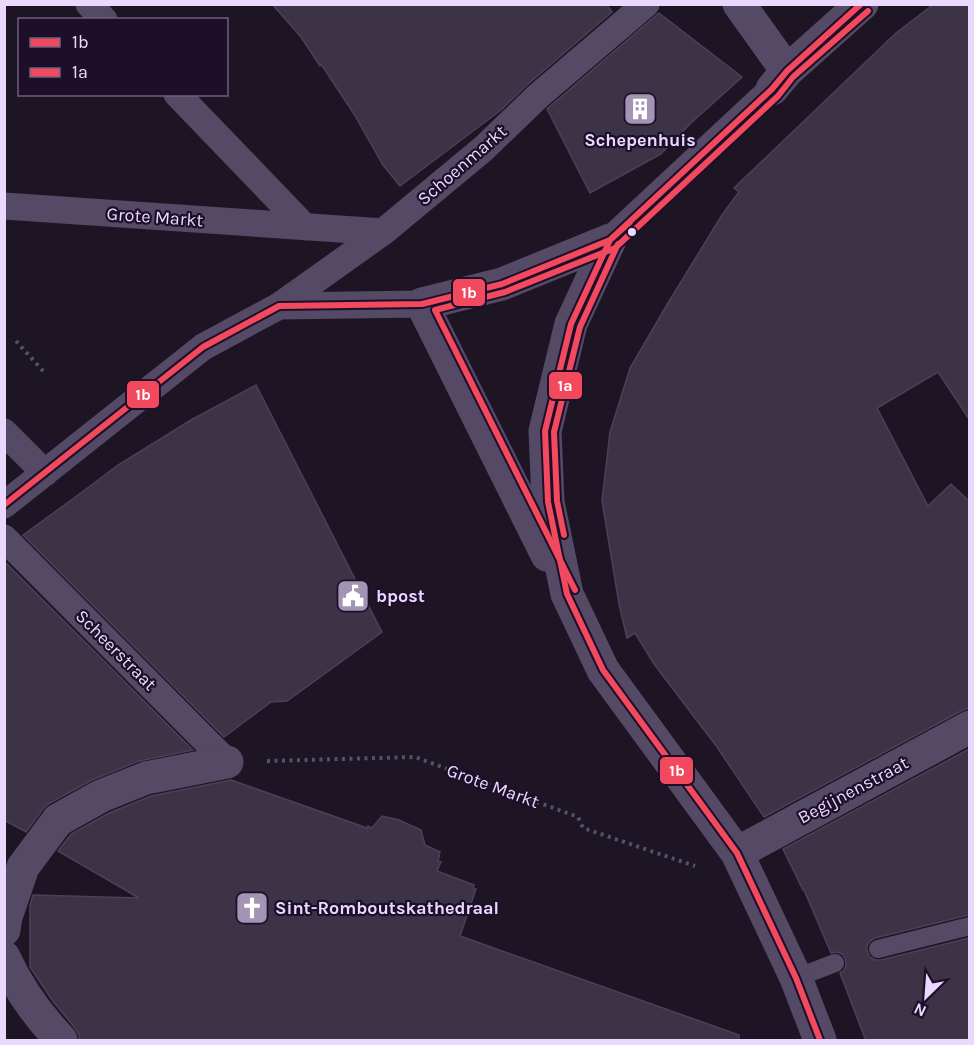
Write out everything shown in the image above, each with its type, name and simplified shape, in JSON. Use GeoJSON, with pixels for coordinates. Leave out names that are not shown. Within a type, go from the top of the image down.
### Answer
{"type":"FeatureCollection","features":[{"type":"Feature","properties":{"kind":"street"},"geometry":{"type":"LineString","coordinates":[[89,4],[102,18]]}},
{"type":"Feature","properties":{"kind":"street","name":"Schoenmarkt"},"geometry":{"type":"LineString","coordinates":[[383,232],[483,148],[538,96],[646,4]]}},
{"type":"Feature","properties":{"kind":"street"},"geometry":{"type":"LineString","coordinates":[[739,4],[780,80]]}},
{"type":"Feature","properties":{"kind":"street"},"geometry":{"type":"LineString","coordinates":[[279,306],[422,304],[502,284],[610,240],[862,4]]}},
{"type":"Feature","properties":{"kind":"street"},"geometry":{"type":"LineString","coordinates":[[179,96],[305,227]]}},
{"type":"Feature","properties":{"kind":"street","name":"Grote Markt"},"geometry":{"type":"LineString","coordinates":[[4,206],[383,232]]}},
{"type":"Feature","properties":{"kind":"street"},"geometry":{"type":"LineString","coordinates":[[4,506],[203,347],[279,306],[383,232]]}},
{"type":"Feature","properties":{"kind":"street"},"geometry":{"type":"LineString","coordinates":[[567,594],[548,502],[545,431],[571,324],[610,240]]}},
{"type":"Feature","properties":{"kind":"street"},"geometry":{"type":"LineString","coordinates":[[422,304],[603,670],[737,853],[796,978],[820,1041]]}},
{"type":"Feature","properties":{"kind":"street"},"geometry":{"type":"LineString","coordinates":[[4,432],[45,473]]}},
{"type":"Feature","properties":{"kind":"street","name":"Scheerstraat"},"geometry":{"type":"LineString","coordinates":[[4,538],[227,762]]}},
{"type":"Feature","properties":{"kind":"street","name":"Begijnenstraat"},"geometry":{"type":"LineString","coordinates":[[737,853],[969,727]]}},
{"type":"Feature","properties":{"kind":"street"},"geometry":{"type":"LineString","coordinates":[[4,930],[6,917],[23,867],[58,820],[101,796],[146,778],[227,762]]}},
{"type":"Feature","properties":{"kind":"street"},"geometry":{"type":"LineString","coordinates":[[4,957],[13,976],[43,1022],[61,1041]]}},
{"type":"Feature","properties":{"kind":"lane"},"geometry":{"type":"LineString","coordinates":[[878,949],[969,926]]}},
{"type":"Feature","properties":{"kind":"lane"},"geometry":{"type":"LineString","coordinates":[[796,978],[835,963]]}},
{"type":"Feature","properties":{"kind":"path"},"geometry":{"type":"LineString","coordinates":[[16,341],[45,372]]}},
{"type":"Feature","properties":{"kind":"path","name":"Grote Markt"},"geometry":{"type":"LineString","coordinates":[[227,762],[415,757],[578,817],[583,828],[714,872],[737,853]]}},
{"type":"Feature","properties":{"kind":"building"},"geometry":{"type":"Polygon","coordinates":[[[272,4],[606,4],[612,12],[501,110],[400,186],[383,165],[354,114],[321,64],[320,66],[301,37],[272,4]]]}},
{"type":"Feature","properties":{"kind":"building"},"geometry":{"type":"Polygon","coordinates":[[[934,4],[969,4],[969,419],[938,372],[877,408],[928,506],[951,484],[969,501],[969,708],[764,817],[717,747],[654,664],[635,633],[627,638],[602,501],[610,432],[630,368],[722,215],[739,192],[734,188],[896,33],[934,4]]]}},
{"type":"Feature","properties":{"kind":"building","name":"Schepenhuis"},"geometry":{"type":"Polygon","coordinates":[[[659,13],[742,77],[661,154],[590,193],[547,109],[659,13]]]}},
{"type":"Feature","properties":{"kind":"building"},"geometry":{"type":"Polygon","coordinates":[[[256,385],[382,632],[287,701],[271,702],[224,737],[23,535],[118,465],[191,420],[256,385]]]}},
{"type":"Feature","properties":{"kind":"building"},"geometry":{"type":"Polygon","coordinates":[[[4,561],[193,750],[139,761],[92,780],[48,804],[26,832],[4,820],[4,561]]]}},
{"type":"Feature","properties":{"kind":"building"},"geometry":{"type":"Polygon","coordinates":[[[969,749],[969,915],[875,938],[870,941],[867,951],[870,957],[881,960],[969,938],[969,1041],[866,1041],[840,973],[846,965],[845,958],[837,952],[831,953],[804,890],[783,849],[969,749]]]}},
{"type":"Feature","properties":{"kind":"building","name":"Sint-Romboutskathedraal"},"geometry":{"type":"Polygon","coordinates":[[[231,780],[367,828],[368,826],[372,828],[382,816],[399,820],[421,830],[425,845],[440,852],[438,861],[441,862],[437,871],[474,885],[473,888],[476,889],[460,936],[739,1035],[739,1041],[79,1041],[75,1028],[52,1000],[30,967],[30,905],[33,895],[139,898],[58,851],[71,834],[109,813],[151,796],[231,780]]]}},
{"type":"Feature","properties":{"kind":"transit line","name":"1b"},"geometry":{"type":"LineString","coordinates":[[820,1040],[796,978],[737,853],[603,670],[567,594],[548,502],[545,431],[571,324],[610,240],[772,89],[787,71],[861,4]]}},
{"type":"Feature","properties":{"kind":"transit line","name":"1a"},"geometry":{"type":"LineString","coordinates":[[575,590],[435,310],[505,292],[615,248],[778,96],[793,77],[868,11]]}},
{"type":"Feature","properties":{"kind":"transit line","name":"1b"},"geometry":{"type":"LineString","coordinates":[[4,505],[203,347],[279,306],[422,304],[502,284],[610,240],[630,222]]}},
{"type":"Feature","properties":{"kind":"transit line","name":"1a"},"geometry":{"type":"LineString","coordinates":[[564,535],[557,501],[554,432],[580,327],[618,244]]}},
{"type":"Feature","properties":{"kind":"place","name":"Schepenhuis"},"geometry":{"type":"Point","coordinates":[640,109]}},
{"type":"Feature","properties":{"kind":"place","name":"bpost"},"geometry":{"type":"Point","coordinates":[353,596]}},
{"type":"Feature","properties":{"kind":"place","name":"Sint-Romboutskathedraal"},"geometry":{"type":"Point","coordinates":[252,908]}}]}
